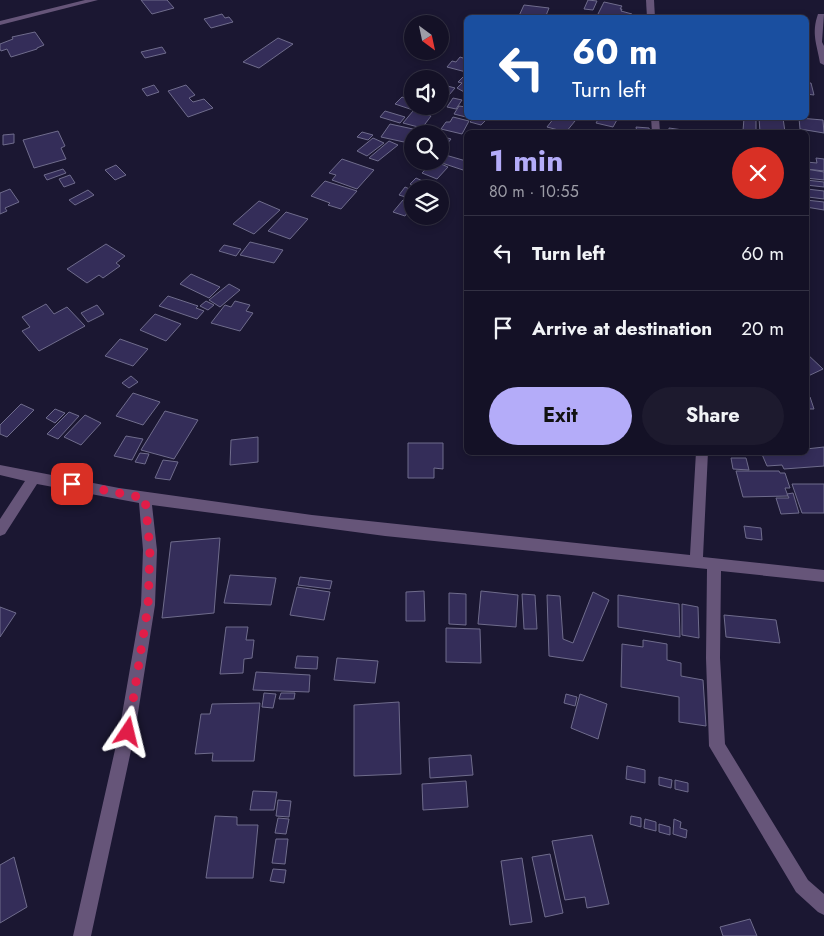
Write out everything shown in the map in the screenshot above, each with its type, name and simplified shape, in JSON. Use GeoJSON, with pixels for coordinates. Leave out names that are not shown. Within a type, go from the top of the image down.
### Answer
{"type":"FeatureCollection","features":[{"type":"Feature","properties":{"kind":"street"},"geometry":{"type":"LineString","coordinates":[[0,22],[94,0]]}},
{"type":"Feature","properties":{"kind":"street"},"geometry":{"type":"LineString","coordinates":[[650,0],[651,15]]}},
{"type":"Feature","properties":{"kind":"street"},"geometry":{"type":"LineString","coordinates":[[824,16],[821,16],[818,42],[822,50],[824,63]]}},
{"type":"Feature","properties":{"kind":"street"},"geometry":{"type":"LineString","coordinates":[[696,561],[702,455]]}},
{"type":"Feature","properties":{"kind":"street"},"geometry":{"type":"LineString","coordinates":[[0,470],[145,498],[346,527],[696,561],[824,576]]}},
{"type":"Feature","properties":{"kind":"street"},"geometry":{"type":"LineString","coordinates":[[0,530],[35,478]]}},
{"type":"Feature","properties":{"kind":"street"},"geometry":{"type":"LineString","coordinates":[[82,936],[128,732],[148,606],[150,550],[145,498]]}},
{"type":"Feature","properties":{"kind":"street"},"geometry":{"type":"LineString","coordinates":[[714,563],[713,658],[717,746],[802,886],[824,906]]}},
{"type":"Feature","properties":{"kind":"building"},"geometry":{"type":"Polygon","coordinates":[[[141,0],[167,0],[174,8],[152,14],[141,0]]]}},
{"type":"Feature","properties":{"kind":"building"},"geometry":{"type":"Polygon","coordinates":[[[588,0],[597,1],[593,10],[584,9],[588,0]]]}},
{"type":"Feature","properties":{"kind":"building"},"geometry":{"type":"Polygon","coordinates":[[[604,2],[622,6],[621,11],[632,14],[631,15],[598,15],[604,2]]]}},
{"type":"Feature","properties":{"kind":"building"},"geometry":{"type":"Polygon","coordinates":[[[524,5],[549,8],[546,15],[519,15],[524,5]]]}},
{"type":"Feature","properties":{"kind":"building"},"geometry":{"type":"Polygon","coordinates":[[[222,14],[225,18],[229,17],[233,22],[211,28],[204,19],[222,14]]]}},
{"type":"Feature","properties":{"kind":"building"},"geometry":{"type":"Polygon","coordinates":[[[35,32],[44,45],[37,49],[11,57],[7,49],[1,51],[0,44],[13,39],[12,37],[35,32]]]}},
{"type":"Feature","properties":{"kind":"building"},"geometry":{"type":"Polygon","coordinates":[[[278,38],[293,44],[259,68],[243,62],[278,38]]]}},
{"type":"Feature","properties":{"kind":"building"},"geometry":{"type":"Polygon","coordinates":[[[162,47],[166,53],[145,58],[141,52],[162,47]]]}},
{"type":"Feature","properties":{"kind":"building"},"geometry":{"type":"Polygon","coordinates":[[[460,57],[464,58],[464,71],[447,67],[452,61],[456,62],[460,57]]]}},
{"type":"Feature","properties":{"kind":"building"},"geometry":{"type":"Polygon","coordinates":[[[464,77],[464,92],[457,88],[462,83],[458,82],[464,77]]]}},
{"type":"Feature","properties":{"kind":"building"},"geometry":{"type":"Polygon","coordinates":[[[809,83],[811,83],[814,95],[809,94],[809,83]]]}},
{"type":"Feature","properties":{"kind":"building"},"geometry":{"type":"Polygon","coordinates":[[[154,85],[159,92],[147,96],[142,89],[154,85]]]}},
{"type":"Feature","properties":{"kind":"building"},"geometry":{"type":"Polygon","coordinates":[[[186,85],[195,95],[189,98],[193,102],[204,99],[213,108],[188,117],[168,91],[186,85]]]}},
{"type":"Feature","properties":{"kind":"building"},"geometry":{"type":"Polygon","coordinates":[[[449,86],[455,88],[449,95],[449,86]]]}},
{"type":"Feature","properties":{"kind":"building"},"geometry":{"type":"Polygon","coordinates":[[[402,97],[404,98],[404,107],[395,104],[402,97]]]}},
{"type":"Feature","properties":{"kind":"building"},"geometry":{"type":"Polygon","coordinates":[[[453,98],[462,100],[456,109],[449,107],[453,98]]]}},
{"type":"Feature","properties":{"kind":"building"},"geometry":{"type":"Polygon","coordinates":[[[459,106],[464,107],[464,116],[454,114],[459,106]]]}},
{"type":"Feature","properties":{"kind":"building"},"geometry":{"type":"Polygon","coordinates":[[[385,111],[405,117],[400,123],[380,117],[385,111]]]}},
{"type":"Feature","properties":{"kind":"building"},"geometry":{"type":"Polygon","coordinates":[[[410,115],[431,116],[424,125],[403,123],[410,115]]]}},
{"type":"Feature","properties":{"kind":"building"},"geometry":{"type":"Polygon","coordinates":[[[453,117],[469,121],[462,134],[449,131],[449,125],[444,125],[446,122],[450,122],[453,117]]]}},
{"type":"Feature","properties":{"kind":"building"},"geometry":{"type":"Polygon","coordinates":[[[472,120],[486,120],[481,125],[470,122],[472,120]]]}},
{"type":"Feature","properties":{"kind":"building"},"geometry":{"type":"Polygon","coordinates":[[[552,120],[575,121],[568,130],[547,127],[552,120]]]}},
{"type":"Feature","properties":{"kind":"building"},"geometry":{"type":"Polygon","coordinates":[[[598,120],[617,120],[613,127],[596,123],[598,120]]]}},
{"type":"Feature","properties":{"kind":"building"},"geometry":{"type":"Polygon","coordinates":[[[744,120],[756,120],[756,130],[743,130],[744,120]]]}},
{"type":"Feature","properties":{"kind":"building"},"geometry":{"type":"Polygon","coordinates":[[[759,120],[783,120],[785,130],[760,130],[759,120]]]}},
{"type":"Feature","properties":{"kind":"building"},"geometry":{"type":"Polygon","coordinates":[[[799,120],[823,120],[824,133],[800,129],[799,120]]]}},
{"type":"Feature","properties":{"kind":"building"},"geometry":{"type":"Polygon","coordinates":[[[390,124],[404,127],[404,142],[381,137],[390,124]]]}},
{"type":"Feature","properties":{"kind":"building"},"geometry":{"type":"Polygon","coordinates":[[[636,127],[649,128],[650,130],[637,130],[636,127]]]}},
{"type":"Feature","properties":{"kind":"building"},"geometry":{"type":"Polygon","coordinates":[[[58,131],[65,146],[61,148],[66,159],[34,168],[23,140],[58,131]]]}},
{"type":"Feature","properties":{"kind":"building"},"geometry":{"type":"Polygon","coordinates":[[[362,132],[373,135],[368,140],[357,137],[362,132]]]}},
{"type":"Feature","properties":{"kind":"building"},"geometry":{"type":"Polygon","coordinates":[[[14,134],[14,143],[3,145],[3,135],[14,134]]]}},
{"type":"Feature","properties":{"kind":"building"},"geometry":{"type":"Polygon","coordinates":[[[373,138],[384,143],[367,156],[357,151],[373,138]]]}},
{"type":"Feature","properties":{"kind":"building"},"geometry":{"type":"Polygon","coordinates":[[[389,141],[398,145],[378,161],[369,158],[389,141]]]}},
{"type":"Feature","properties":{"kind":"building"},"geometry":{"type":"Polygon","coordinates":[[[449,156],[464,160],[464,170],[449,165],[449,156]]]}},
{"type":"Feature","properties":{"kind":"building"},"geometry":{"type":"Polygon","coordinates":[[[816,158],[824,159],[824,171],[809,169],[809,162],[817,163],[816,158]]]}},
{"type":"Feature","properties":{"kind":"building"},"geometry":{"type":"Polygon","coordinates":[[[342,159],[374,170],[357,189],[332,180],[336,175],[329,173],[342,159]]]}},
{"type":"Feature","properties":{"kind":"building"},"geometry":{"type":"Polygon","coordinates":[[[116,165],[126,175],[115,180],[105,170],[116,165]]]}},
{"type":"Feature","properties":{"kind":"building"},"geometry":{"type":"Polygon","coordinates":[[[63,169],[66,173],[47,180],[44,175],[63,169]]]}},
{"type":"Feature","properties":{"kind":"building"},"geometry":{"type":"Polygon","coordinates":[[[425,170],[445,170],[437,179],[422,173],[425,170]]]}},
{"type":"Feature","properties":{"kind":"building"},"geometry":{"type":"Polygon","coordinates":[[[809,170],[824,172],[824,180],[809,178],[809,170]]]}},
{"type":"Feature","properties":{"kind":"building"},"geometry":{"type":"Polygon","coordinates":[[[70,175],[75,183],[64,187],[59,179],[70,175]]]}},
{"type":"Feature","properties":{"kind":"building"},"geometry":{"type":"Polygon","coordinates":[[[809,180],[824,182],[824,187],[809,185],[809,180]]]}},
{"type":"Feature","properties":{"kind":"building"},"geometry":{"type":"Polygon","coordinates":[[[325,181],[357,191],[341,209],[328,205],[330,203],[311,196],[325,181]]]}},
{"type":"Feature","properties":{"kind":"building"},"geometry":{"type":"Polygon","coordinates":[[[404,188],[404,197],[399,195],[404,188]]]}},
{"type":"Feature","properties":{"kind":"building"},"geometry":{"type":"Polygon","coordinates":[[[10,189],[19,202],[5,208],[7,211],[0,214],[0,193],[10,189]]]}},
{"type":"Feature","properties":{"kind":"building"},"geometry":{"type":"Polygon","coordinates":[[[809,189],[824,191],[824,199],[809,197],[809,189]]]}},
{"type":"Feature","properties":{"kind":"building"},"geometry":{"type":"Polygon","coordinates":[[[88,190],[94,195],[75,205],[69,200],[88,190]]]}},
{"type":"Feature","properties":{"kind":"building"},"geometry":{"type":"Polygon","coordinates":[[[403,200],[404,200],[404,216],[393,212],[403,200]]]}},
{"type":"Feature","properties":{"kind":"building"},"geometry":{"type":"Polygon","coordinates":[[[809,200],[824,202],[824,210],[809,208],[809,200]]]}},
{"type":"Feature","properties":{"kind":"building"},"geometry":{"type":"Polygon","coordinates":[[[259,201],[280,210],[254,234],[233,224],[259,201]]]}},
{"type":"Feature","properties":{"kind":"building"},"geometry":{"type":"Polygon","coordinates":[[[286,212],[308,219],[290,239],[268,231],[286,212]]]}},
{"type":"Feature","properties":{"kind":"building"},"geometry":{"type":"Polygon","coordinates":[[[250,242],[283,250],[274,263],[240,255],[250,242]]]}},
{"type":"Feature","properties":{"kind":"building"},"geometry":{"type":"Polygon","coordinates":[[[106,244],[125,256],[116,263],[120,266],[103,278],[99,275],[87,283],[67,269],[106,244]]]}},
{"type":"Feature","properties":{"kind":"building"},"geometry":{"type":"Polygon","coordinates":[[[224,245],[241,249],[236,256],[219,251],[224,245]]]}},
{"type":"Feature","properties":{"kind":"building"},"geometry":{"type":"Polygon","coordinates":[[[191,274],[220,287],[209,298],[180,284],[191,274]]]}},
{"type":"Feature","properties":{"kind":"building"},"geometry":{"type":"Polygon","coordinates":[[[229,284],[240,290],[220,307],[209,300],[229,284]]]}},
{"type":"Feature","properties":{"kind":"building"},"geometry":{"type":"Polygon","coordinates":[[[168,296],[198,306],[196,308],[204,311],[197,319],[159,306],[168,296]]]}},
{"type":"Feature","properties":{"kind":"building"},"geometry":{"type":"Polygon","coordinates":[[[206,301],[214,305],[208,310],[200,306],[206,301]]]}},
{"type":"Feature","properties":{"kind":"building"},"geometry":{"type":"Polygon","coordinates":[[[235,301],[250,305],[246,311],[253,313],[240,331],[211,323],[225,305],[231,307],[235,301]]]}},
{"type":"Feature","properties":{"kind":"building"},"geometry":{"type":"Polygon","coordinates":[[[46,304],[54,314],[67,307],[85,326],[39,351],[22,331],[30,327],[22,317],[46,304]]]}},
{"type":"Feature","properties":{"kind":"building"},"geometry":{"type":"Polygon","coordinates":[[[97,305],[104,314],[88,322],[81,313],[97,305]]]}},
{"type":"Feature","properties":{"kind":"building"},"geometry":{"type":"Polygon","coordinates":[[[155,314],[181,324],[166,341],[140,330],[155,314]]]}},
{"type":"Feature","properties":{"kind":"building"},"geometry":{"type":"Polygon","coordinates":[[[120,339],[148,349],[133,366],[105,356],[120,339]]]}},
{"type":"Feature","properties":{"kind":"building"},"geometry":{"type":"Polygon","coordinates":[[[809,356],[823,369],[809,376],[809,356]]]}},
{"type":"Feature","properties":{"kind":"building"},"geometry":{"type":"Polygon","coordinates":[[[131,376],[138,382],[129,388],[122,383],[131,376]]]}},
{"type":"Feature","properties":{"kind":"building"},"geometry":{"type":"Polygon","coordinates":[[[133,393],[160,402],[143,425],[116,416],[133,393]]]}},
{"type":"Feature","properties":{"kind":"building"},"geometry":{"type":"Polygon","coordinates":[[[809,397],[810,397],[814,409],[809,409],[809,397]]]}},
{"type":"Feature","properties":{"kind":"building"},"geometry":{"type":"Polygon","coordinates":[[[21,404],[34,410],[7,437],[0,434],[0,425],[21,404]]]}},
{"type":"Feature","properties":{"kind":"building"},"geometry":{"type":"Polygon","coordinates":[[[55,409],[65,413],[55,423],[46,418],[55,409]]]}},
{"type":"Feature","properties":{"kind":"building"},"geometry":{"type":"Polygon","coordinates":[[[165,411],[198,420],[174,459],[141,450],[165,411]]]}},
{"type":"Feature","properties":{"kind":"building"},"geometry":{"type":"Polygon","coordinates":[[[69,412],[79,416],[58,439],[47,434],[69,412]]]}},
{"type":"Feature","properties":{"kind":"building"},"geometry":{"type":"Polygon","coordinates":[[[85,415],[101,423],[81,445],[64,437],[85,415]]]}},
{"type":"Feature","properties":{"kind":"building"},"geometry":{"type":"Polygon","coordinates":[[[126,436],[143,439],[132,460],[114,456],[126,436]]]}},
{"type":"Feature","properties":{"kind":"building"},"geometry":{"type":"Polygon","coordinates":[[[258,437],[258,462],[230,465],[231,440],[258,437]]]}},
{"type":"Feature","properties":{"kind":"building"},"geometry":{"type":"Polygon","coordinates":[[[408,443],[443,443],[443,469],[434,468],[434,478],[408,478],[408,443]]]}},
{"type":"Feature","properties":{"kind":"building"},"geometry":{"type":"Polygon","coordinates":[[[824,447],[824,466],[784,469],[782,465],[767,466],[762,455],[809,455],[809,449],[824,447]]]}},
{"type":"Feature","properties":{"kind":"building"},"geometry":{"type":"Polygon","coordinates":[[[140,453],[149,454],[145,464],[135,462],[140,453]]]}},
{"type":"Feature","properties":{"kind":"building"},"geometry":{"type":"Polygon","coordinates":[[[731,458],[746,458],[749,470],[733,469],[731,458]]]}},
{"type":"Feature","properties":{"kind":"building"},"geometry":{"type":"Polygon","coordinates":[[[163,460],[178,462],[170,480],[155,478],[163,460]]]}},
{"type":"Feature","properties":{"kind":"building"},"geometry":{"type":"Polygon","coordinates":[[[736,471],[779,471],[780,473],[785,473],[790,488],[785,488],[788,496],[743,497],[736,471]]]}},
{"type":"Feature","properties":{"kind":"building"},"geometry":{"type":"Polygon","coordinates":[[[792,484],[824,484],[824,513],[802,513],[792,484]]]}},
{"type":"Feature","properties":{"kind":"building"},"geometry":{"type":"Polygon","coordinates":[[[793,493],[799,513],[781,514],[776,498],[789,498],[787,494],[793,493]]]}},
{"type":"Feature","properties":{"kind":"building"},"geometry":{"type":"Polygon","coordinates":[[[744,526],[761,528],[762,540],[746,538],[744,526]]]}},
{"type":"Feature","properties":{"kind":"building"},"geometry":{"type":"Polygon","coordinates":[[[220,538],[214,613],[162,618],[171,542],[220,538]]]}},
{"type":"Feature","properties":{"kind":"building"},"geometry":{"type":"Polygon","coordinates":[[[230,575],[276,578],[271,605],[224,603],[230,575]]]}},
{"type":"Feature","properties":{"kind":"building"},"geometry":{"type":"Polygon","coordinates":[[[300,577],[332,581],[330,589],[298,585],[300,577]]]}},
{"type":"Feature","properties":{"kind":"building"},"geometry":{"type":"Polygon","coordinates":[[[297,587],[330,592],[324,620],[290,615],[297,587]]]}},
{"type":"Feature","properties":{"kind":"building"},"geometry":{"type":"Polygon","coordinates":[[[424,591],[425,621],[406,621],[406,592],[424,591]]]}},
{"type":"Feature","properties":{"kind":"building"},"geometry":{"type":"Polygon","coordinates":[[[481,591],[518,595],[516,627],[478,624],[481,591]]]}},
{"type":"Feature","properties":{"kind":"building"},"geometry":{"type":"Polygon","coordinates":[[[593,592],[609,600],[583,661],[549,656],[547,595],[560,596],[563,639],[573,643],[593,592]]]}},
{"type":"Feature","properties":{"kind":"building"},"geometry":{"type":"Polygon","coordinates":[[[449,593],[466,594],[466,625],[449,624],[449,593]]]}},
{"type":"Feature","properties":{"kind":"building"},"geometry":{"type":"Polygon","coordinates":[[[522,594],[535,595],[537,629],[524,629],[522,594]]]}},
{"type":"Feature","properties":{"kind":"building"},"geometry":{"type":"Polygon","coordinates":[[[618,595],[679,604],[680,637],[618,627],[618,595]]]}},
{"type":"Feature","properties":{"kind":"building"},"geometry":{"type":"Polygon","coordinates":[[[682,604],[698,607],[699,638],[682,635],[682,604]]]}},
{"type":"Feature","properties":{"kind":"building"},"geometry":{"type":"Polygon","coordinates":[[[0,607],[16,613],[0,637],[0,607]]]}},
{"type":"Feature","properties":{"kind":"building"},"geometry":{"type":"Polygon","coordinates":[[[724,615],[776,620],[780,643],[726,637],[724,615]]]}},
{"type":"Feature","properties":{"kind":"building"},"geometry":{"type":"Polygon","coordinates":[[[226,627],[248,627],[246,640],[254,640],[252,658],[244,659],[243,673],[220,674],[226,627]]]}},
{"type":"Feature","properties":{"kind":"building"},"geometry":{"type":"Polygon","coordinates":[[[446,628],[480,629],[481,663],[446,662],[446,628]]]}},
{"type":"Feature","properties":{"kind":"building"},"geometry":{"type":"Polygon","coordinates":[[[643,640],[667,644],[667,660],[681,663],[681,676],[703,680],[706,726],[679,722],[679,697],[621,687],[622,644],[643,647],[643,640]]]}},
{"type":"Feature","properties":{"kind":"building"},"geometry":{"type":"Polygon","coordinates":[[[297,656],[318,657],[317,669],[295,668],[297,656]]]}},
{"type":"Feature","properties":{"kind":"building"},"geometry":{"type":"Polygon","coordinates":[[[337,658],[378,661],[375,683],[334,680],[337,658]]]}},
{"type":"Feature","properties":{"kind":"building"},"geometry":{"type":"Polygon","coordinates":[[[256,672],[310,675],[309,692],[253,690],[256,672]]]}},
{"type":"Feature","properties":{"kind":"building"},"geometry":{"type":"Polygon","coordinates":[[[264,693],[276,694],[273,708],[262,707],[264,693]]]}},
{"type":"Feature","properties":{"kind":"building"},"geometry":{"type":"Polygon","coordinates":[[[281,693],[295,693],[294,699],[279,699],[281,693]]]}},
{"type":"Feature","properties":{"kind":"building"},"geometry":{"type":"Polygon","coordinates":[[[566,694],[577,697],[575,706],[564,703],[566,694]]]}},
{"type":"Feature","properties":{"kind":"building"},"geometry":{"type":"Polygon","coordinates":[[[580,694],[607,704],[598,739],[571,728],[580,694]]]}},
{"type":"Feature","properties":{"kind":"building"},"geometry":{"type":"Polygon","coordinates":[[[399,702],[401,774],[354,776],[354,705],[399,702]]]}},
{"type":"Feature","properties":{"kind":"building"},"geometry":{"type":"Polygon","coordinates":[[[260,703],[254,761],[212,761],[213,753],[195,754],[201,714],[210,714],[212,704],[260,703]]]}},
{"type":"Feature","properties":{"kind":"building"},"geometry":{"type":"Polygon","coordinates":[[[471,755],[473,775],[430,778],[429,758],[471,755]]]}},
{"type":"Feature","properties":{"kind":"building"},"geometry":{"type":"Polygon","coordinates":[[[627,766],[645,770],[645,783],[626,779],[627,766]]]}},
{"type":"Feature","properties":{"kind":"building"},"geometry":{"type":"Polygon","coordinates":[[[659,777],[672,780],[671,788],[659,785],[659,777]]]}},
{"type":"Feature","properties":{"kind":"building"},"geometry":{"type":"Polygon","coordinates":[[[675,780],[688,783],[688,792],[675,789],[675,780]]]}},
{"type":"Feature","properties":{"kind":"building"},"geometry":{"type":"Polygon","coordinates":[[[466,781],[468,807],[423,810],[422,784],[466,781]]]}},
{"type":"Feature","properties":{"kind":"building"},"geometry":{"type":"Polygon","coordinates":[[[253,791],[277,792],[274,810],[250,810],[253,791]]]}},
{"type":"Feature","properties":{"kind":"building"},"geometry":{"type":"Polygon","coordinates":[[[278,800],[291,801],[289,817],[276,816],[278,800]]]}},
{"type":"Feature","properties":{"kind":"building"},"geometry":{"type":"Polygon","coordinates":[[[215,816],[237,817],[237,825],[258,825],[253,878],[206,878],[215,816]]]}},
{"type":"Feature","properties":{"kind":"building"},"geometry":{"type":"Polygon","coordinates":[[[631,816],[641,818],[641,827],[630,824],[631,816]]]}},
{"type":"Feature","properties":{"kind":"building"},"geometry":{"type":"Polygon","coordinates":[[[278,818],[289,819],[286,834],[275,833],[278,818]]]}},
{"type":"Feature","properties":{"kind":"building"},"geometry":{"type":"Polygon","coordinates":[[[645,819],[656,822],[656,831],[644,828],[645,819]]]}},
{"type":"Feature","properties":{"kind":"building"},"geometry":{"type":"Polygon","coordinates":[[[674,819],[681,822],[680,828],[687,830],[686,838],[673,834],[674,819]]]}},
{"type":"Feature","properties":{"kind":"building"},"geometry":{"type":"Polygon","coordinates":[[[659,824],[670,827],[670,835],[659,832],[659,824]]]}},
{"type":"Feature","properties":{"kind":"building"},"geometry":{"type":"Polygon","coordinates":[[[592,835],[609,904],[587,908],[585,897],[565,900],[552,841],[592,835]]]}},
{"type":"Feature","properties":{"kind":"building"},"geometry":{"type":"Polygon","coordinates":[[[276,839],[288,839],[285,864],[272,863],[276,839]]]}},
{"type":"Feature","properties":{"kind":"building"},"geometry":{"type":"Polygon","coordinates":[[[550,854],[563,913],[545,917],[532,857],[550,854]]]}},
{"type":"Feature","properties":{"kind":"building"},"geometry":{"type":"Polygon","coordinates":[[[14,857],[27,907],[0,923],[0,865],[14,857]]]}},
{"type":"Feature","properties":{"kind":"building"},"geometry":{"type":"Polygon","coordinates":[[[522,858],[532,922],[510,925],[501,861],[522,858]]]}},
{"type":"Feature","properties":{"kind":"building"},"geometry":{"type":"Polygon","coordinates":[[[273,869],[286,870],[284,883],[270,881],[273,869]]]}},
{"type":"Feature","properties":{"kind":"building"},"geometry":{"type":"Polygon","coordinates":[[[750,919],[757,936],[723,936],[720,927],[750,919]]]}},
{"type":"Feature","properties":{"kind":"route"},"geometry":{"type":"LineString","coordinates":[[72,484],[145,498],[150,550],[148,606],[128,732]]}}]}
